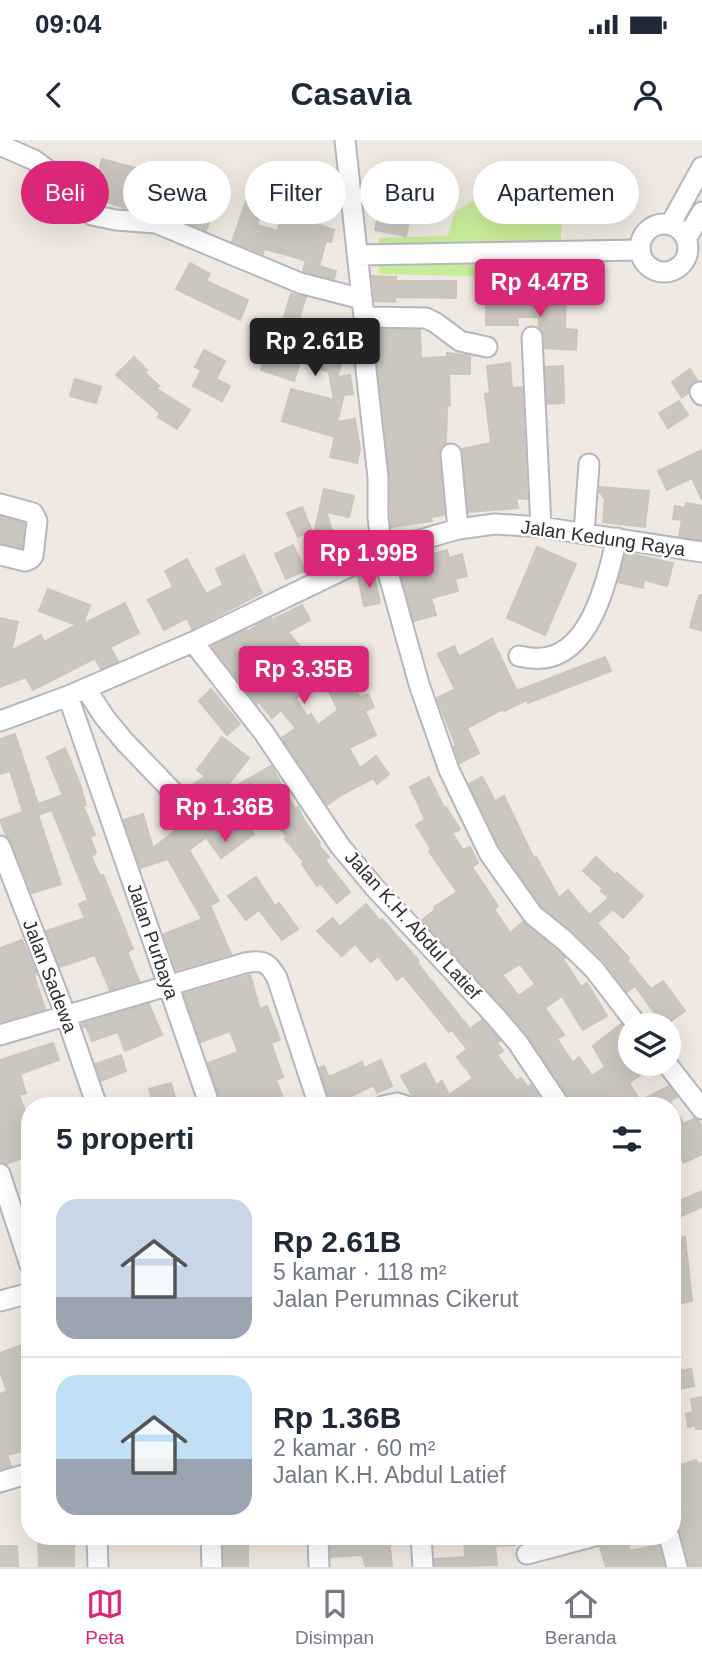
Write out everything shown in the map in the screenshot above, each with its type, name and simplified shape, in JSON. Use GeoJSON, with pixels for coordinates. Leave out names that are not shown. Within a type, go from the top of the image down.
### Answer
{"type":"FeatureCollection","features":[{"type":"Feature","properties":{"kind":"street"},"geometry":{"type":"LineString","coordinates":[[34,160],[35,140]]}},
{"type":"Feature","properties":{"kind":"street"},"geometry":{"type":"LineString","coordinates":[[345,140],[363,308],[382,551],[419,684],[449,769],[489,853],[533,915],[594,969],[628,1013]]}},
{"type":"Feature","properties":{"kind":"street"},"geometry":{"type":"LineString","coordinates":[[0,145],[34,160],[60,180],[92,215],[156,223],[363,308],[426,318],[460,341],[487,347]]}},
{"type":"Feature","properties":{"kind":"street"},"geometry":{"type":"LineString","coordinates":[[670,225],[702,167]]}},
{"type":"Feature","properties":{"kind":"street"},"geometry":{"type":"LineString","coordinates":[[686,239],[702,212]]}},
{"type":"Feature","properties":{"kind":"street"},"geometry":{"type":"LineString","coordinates":[[670,225],[686,239],[687,254],[684,261],[673,271],[658,272],[645,264],[640,250],[644,235],[649,230],[655,226],[670,225]]}},
{"type":"Feature","properties":{"kind":"street"},"geometry":{"type":"LineString","coordinates":[[358,255],[640,250]]}},
{"type":"Feature","properties":{"kind":"street"},"geometry":{"type":"LineString","coordinates":[[532,337],[541,527]]}},
{"type":"Feature","properties":{"kind":"street"},"geometry":{"type":"LineString","coordinates":[[451,454],[458,529]]}},
{"type":"Feature","properties":{"kind":"street"},"geometry":{"type":"LineString","coordinates":[[584,533],[589,464]]}},
{"type":"Feature","properties":{"kind":"street"},"geometry":{"type":"LineString","coordinates":[[0,505],[33,513],[37,521],[33,556],[30,559],[25,561],[0,555]]}},
{"type":"Feature","properties":{"kind":"street","name":"Jalan Kedung Raya"},"geometry":{"type":"LineString","coordinates":[[0,721],[68,696],[193,642],[382,551],[458,529],[495,524],[541,527],[702,552]]}},
{"type":"Feature","properties":{"kind":"street"},"geometry":{"type":"LineString","coordinates":[[519,656],[534,660],[557,655],[578,639],[596,612],[617,538]]}},
{"type":"Feature","properties":{"kind":"street","name":"Jalan K.H. Abdul Latief"},"geometry":{"type":"LineString","coordinates":[[193,642],[264,733],[340,846],[375,888],[495,1016],[518,1043],[554,1097]]}},
{"type":"Feature","properties":{"kind":"street"},"geometry":{"type":"LineString","coordinates":[[86,688],[105,718],[125,742],[174,793]]}},
{"type":"Feature","properties":{"kind":"street","name":"Jalan Purbaya"},"geometry":{"type":"LineString","coordinates":[[68,696],[207,1097]]}},
{"type":"Feature","properties":{"kind":"street","name":"Jalan Sadewa"},"geometry":{"type":"LineString","coordinates":[[0,846],[66,1016],[94,1097]]}},
{"type":"Feature","properties":{"kind":"street"},"geometry":{"type":"LineString","coordinates":[[0,1035],[257,960],[271,967],[277,978],[315,1097]]}},
{"type":"Feature","properties":{"kind":"street"},"geometry":{"type":"LineString","coordinates":[[676,1076],[702,1109]]}},
{"type":"Feature","properties":{"kind":"street"},"geometry":{"type":"LineString","coordinates":[[0,1174],[21,1238]]}},
{"type":"Feature","properties":{"kind":"street"},"geometry":{"type":"LineString","coordinates":[[0,1301],[21,1295]]}},
{"type":"Feature","properties":{"kind":"street"},"geometry":{"type":"LineString","coordinates":[[0,1482],[21,1476]]}},
{"type":"Feature","properties":{"kind":"street"},"geometry":{"type":"LineString","coordinates":[[97,1545],[98,1567]]}},
{"type":"Feature","properties":{"kind":"street"},"geometry":{"type":"LineString","coordinates":[[211,1545],[212,1567]]}},
{"type":"Feature","properties":{"kind":"street"},"geometry":{"type":"LineString","coordinates":[[318,1545],[319,1567]]}},
{"type":"Feature","properties":{"kind":"street"},"geometry":{"type":"LineString","coordinates":[[422,1545],[423,1567]]}},
{"type":"Feature","properties":{"kind":"street"},"geometry":{"type":"LineString","coordinates":[[527,1553],[559,1545]]}},
{"type":"Feature","properties":{"kind":"street"},"geometry":{"type":"LineString","coordinates":[[671,1545],[677,1567]]}},
{"type":"Feature","properties":{"kind":"green space"},"geometry":{"type":"Polygon","coordinates":[[[473,201],[473,224],[561,224],[560,278],[379,274],[379,238],[448,236],[452,224],[459,224],[459,210],[473,201]]]}},
{"type":"Feature","properties":{"kind":"building"},"geometry":{"type":"Polygon","coordinates":[[[102,159],[123,165],[123,207],[109,203],[109,161],[102,159]]]}},
{"type":"Feature","properties":{"kind":"building"},"geometry":{"type":"Polygon","coordinates":[[[245,204],[245,224],[257,224],[277,231],[280,224],[317,224],[334,230],[331,242],[326,241],[319,266],[336,271],[334,279],[303,271],[306,261],[264,249],[263,254],[232,242],[245,204]]]}},
{"type":"Feature","properties":{"kind":"building"},"geometry":{"type":"Polygon","coordinates":[[[190,224],[209,224],[206,231],[190,224]]]}},
{"type":"Feature","properties":{"kind":"building"},"geometry":{"type":"Polygon","coordinates":[[[376,224],[409,224],[406,236],[375,230],[376,224]]]}},
{"type":"Feature","properties":{"kind":"building"},"geometry":{"type":"Polygon","coordinates":[[[190,263],[210,274],[206,281],[248,300],[240,320],[176,289],[190,263]]]}},
{"type":"Feature","properties":{"kind":"building"},"geometry":{"type":"Polygon","coordinates":[[[372,276],[396,277],[396,281],[456,281],[456,298],[395,297],[395,302],[375,301],[372,276]]]}},
{"type":"Feature","properties":{"kind":"building"},"geometry":{"type":"Polygon","coordinates":[[[541,291],[566,291],[565,329],[577,330],[576,350],[545,348],[539,317],[517,317],[518,325],[486,325],[486,306],[532,305],[532,298],[541,298],[541,291]]]}},
{"type":"Feature","properties":{"kind":"building"},"geometry":{"type":"Polygon","coordinates":[[[291,294],[306,297],[299,318],[350,334],[337,377],[350,375],[353,394],[344,395],[337,422],[355,419],[360,449],[357,463],[330,457],[335,437],[282,421],[291,389],[334,400],[329,372],[300,362],[294,381],[261,370],[267,354],[272,356],[291,294]]]}},
{"type":"Feature","properties":{"kind":"building"},"geometry":{"type":"Polygon","coordinates":[[[377,329],[420,330],[421,358],[447,357],[447,353],[470,356],[470,374],[449,374],[450,405],[447,406],[446,443],[440,448],[439,455],[444,515],[431,517],[432,521],[391,527],[390,476],[378,369],[377,329]]]}},
{"type":"Feature","properties":{"kind":"building"},"geometry":{"type":"Polygon","coordinates":[[[204,350],[225,361],[216,379],[230,386],[222,401],[193,386],[201,370],[195,367],[204,350]]]}},
{"type":"Feature","properties":{"kind":"building"},"geometry":{"type":"Polygon","coordinates":[[[134,357],[147,370],[144,372],[159,386],[157,389],[190,410],[177,429],[158,417],[160,413],[116,375],[134,357]]]}},
{"type":"Feature","properties":{"kind":"building"},"geometry":{"type":"Polygon","coordinates":[[[510,363],[512,388],[522,387],[527,499],[516,498],[518,508],[469,512],[462,449],[491,443],[485,394],[490,393],[487,366],[510,363]]]}},
{"type":"Feature","properties":{"kind":"building"},"geometry":{"type":"Polygon","coordinates":[[[563,366],[564,403],[547,404],[546,367],[563,366]]]}},
{"type":"Feature","properties":{"kind":"building"},"geometry":{"type":"Polygon","coordinates":[[[690,369],[697,380],[682,397],[672,382],[690,369]]]}},
{"type":"Feature","properties":{"kind":"building"},"geometry":{"type":"Polygon","coordinates":[[[75,379],[101,387],[96,403],[70,396],[75,379]]]}},
{"type":"Feature","properties":{"kind":"building"},"geometry":{"type":"Polygon","coordinates":[[[679,401],[688,415],[668,428],[659,413],[679,401]]]}},
{"type":"Feature","properties":{"kind":"building"},"geometry":{"type":"Polygon","coordinates":[[[702,450],[702,500],[692,478],[667,490],[658,471],[702,450]]]}},
{"type":"Feature","properties":{"kind":"building"},"geometry":{"type":"Polygon","coordinates":[[[600,487],[649,491],[645,527],[603,522],[605,499],[599,491],[600,487]]]}},
{"type":"Feature","properties":{"kind":"building"},"geometry":{"type":"Polygon","coordinates":[[[324,489],[354,496],[349,517],[326,512],[335,539],[317,544],[314,534],[324,489]]]}},
{"type":"Feature","properties":{"kind":"building"},"geometry":{"type":"Polygon","coordinates":[[[686,503],[702,506],[702,540],[679,536],[682,520],[673,519],[675,506],[685,508],[686,503]]]}},
{"type":"Feature","properties":{"kind":"building"},"geometry":{"type":"Polygon","coordinates":[[[302,507],[312,531],[298,537],[287,513],[302,507]]]}},
{"type":"Feature","properties":{"kind":"building"},"geometry":{"type":"Polygon","coordinates":[[[0,517],[24,523],[22,548],[0,543],[0,517]]]}},
{"type":"Feature","properties":{"kind":"building"},"geometry":{"type":"Polygon","coordinates":[[[293,545],[305,571],[286,579],[275,554],[293,545]]]}},
{"type":"Feature","properties":{"kind":"building"},"geometry":{"type":"Polygon","coordinates":[[[537,547],[576,564],[545,635],[507,618],[537,547]]]}},
{"type":"Feature","properties":{"kind":"building"},"geometry":{"type":"Polygon","coordinates":[[[447,550],[449,558],[462,554],[467,576],[455,579],[458,591],[431,598],[436,615],[414,621],[400,570],[433,561],[431,555],[447,550]]]}},
{"type":"Feature","properties":{"kind":"building"},"geometry":{"type":"Polygon","coordinates":[[[626,553],[673,563],[667,586],[644,580],[643,588],[618,582],[626,553]]]}},
{"type":"Feature","properties":{"kind":"building"},"geometry":{"type":"Polygon","coordinates":[[[244,555],[262,593],[192,629],[187,618],[164,630],[148,600],[173,587],[165,571],[187,559],[206,594],[223,585],[216,569],[244,555]]]}},
{"type":"Feature","properties":{"kind":"building"},"geometry":{"type":"Polygon","coordinates":[[[374,574],[380,603],[364,606],[358,577],[374,574]]]}},
{"type":"Feature","properties":{"kind":"building"},"geometry":{"type":"Polygon","coordinates":[[[48,589],[90,605],[83,624],[125,603],[139,633],[110,647],[118,661],[101,669],[95,658],[33,690],[26,677],[0,687],[0,618],[18,622],[11,651],[41,635],[44,642],[76,625],[39,611],[48,589]]]}},
{"type":"Feature","properties":{"kind":"building"},"geometry":{"type":"Polygon","coordinates":[[[699,595],[702,595],[702,631],[690,627],[699,595]]]}},
{"type":"Feature","properties":{"kind":"building"},"geometry":{"type":"Polygon","coordinates":[[[302,605],[310,620],[288,632],[310,659],[285,680],[298,697],[295,699],[318,725],[338,710],[328,689],[351,679],[360,698],[368,694],[374,707],[365,711],[376,735],[349,748],[360,768],[376,756],[389,774],[377,784],[373,778],[327,805],[282,738],[296,728],[281,710],[272,718],[259,702],[257,704],[212,646],[302,605]]]}},
{"type":"Feature","properties":{"kind":"building"},"geometry":{"type":"Polygon","coordinates":[[[492,639],[517,691],[605,657],[611,671],[528,703],[527,700],[504,711],[503,709],[467,728],[479,753],[460,763],[437,698],[455,689],[438,654],[454,646],[459,657],[492,639]]]}},
{"type":"Feature","properties":{"kind":"building"},"geometry":{"type":"Polygon","coordinates":[[[211,689],[240,724],[227,735],[199,701],[211,689]]]}},
{"type":"Feature","properties":{"kind":"building"},"geometry":{"type":"Polygon","coordinates":[[[15,734],[38,804],[63,795],[47,757],[65,748],[80,784],[86,805],[83,806],[95,835],[90,837],[96,853],[91,856],[100,876],[103,875],[133,949],[127,952],[139,981],[110,990],[95,955],[60,967],[46,931],[85,918],[79,904],[88,900],[52,810],[38,815],[61,884],[32,893],[6,835],[0,820],[23,812],[10,771],[0,774],[0,739],[15,734]]]}},
{"type":"Feature","properties":{"kind":"building"},"geometry":{"type":"Polygon","coordinates":[[[222,737],[249,758],[220,795],[271,766],[295,809],[298,807],[320,843],[318,845],[329,857],[325,860],[350,892],[337,903],[320,883],[317,886],[265,805],[242,817],[254,834],[221,858],[206,837],[189,850],[219,901],[210,905],[231,954],[176,970],[164,934],[202,919],[168,859],[140,868],[124,820],[143,814],[153,848],[193,817],[182,802],[186,790],[205,776],[197,770],[222,737]]]}},
{"type":"Feature","properties":{"kind":"building"},"geometry":{"type":"Polygon","coordinates":[[[429,777],[444,808],[446,807],[460,829],[452,833],[463,850],[470,847],[478,863],[472,867],[498,906],[494,909],[510,933],[523,922],[556,949],[565,958],[563,959],[581,987],[587,983],[607,1016],[583,1030],[562,996],[545,1008],[564,1035],[557,1039],[573,1063],[579,1057],[592,1076],[605,1067],[593,1046],[618,1026],[618,1076],[639,1076],[629,1083],[638,1097],[567,1097],[527,1035],[422,920],[436,909],[434,907],[457,892],[429,851],[431,849],[416,825],[425,819],[410,787],[429,777]],[[520,964],[502,975],[519,996],[535,984],[520,964]]]}},
{"type":"Feature","properties":{"kind":"building"},"geometry":{"type":"Polygon","coordinates":[[[482,777],[495,801],[504,796],[534,859],[536,857],[559,898],[568,890],[589,915],[609,898],[583,871],[596,857],[643,896],[623,918],[613,909],[597,923],[629,958],[627,960],[651,989],[663,981],[685,1011],[681,1014],[655,1013],[635,986],[627,992],[603,960],[542,907],[500,847],[469,784],[482,777]]]}},
{"type":"Feature","properties":{"kind":"building"},"geometry":{"type":"Polygon","coordinates":[[[256,877],[275,906],[279,903],[298,929],[282,940],[259,910],[246,920],[228,896],[256,877]]]}},
{"type":"Feature","properties":{"kind":"building"},"geometry":{"type":"Polygon","coordinates":[[[366,904],[419,961],[417,963],[470,1029],[482,1020],[486,1024],[500,1041],[497,1043],[503,1051],[497,1055],[517,1081],[521,1078],[528,1087],[531,1085],[538,1096],[413,1097],[401,1076],[425,1063],[436,1085],[442,1081],[449,1095],[473,1078],[457,1057],[467,1049],[452,1030],[449,1032],[403,975],[397,980],[378,956],[371,962],[355,944],[342,956],[317,931],[333,918],[340,927],[366,904]]]}},
{"type":"Feature","properties":{"kind":"building"},"geometry":{"type":"Polygon","coordinates":[[[22,940],[37,974],[34,975],[45,1009],[0,1022],[0,948],[22,940]]]}},
{"type":"Feature","properties":{"kind":"building"},"geometry":{"type":"Polygon","coordinates":[[[250,975],[260,1009],[267,1006],[280,1040],[271,1043],[283,1077],[276,1080],[283,1097],[219,1097],[208,1063],[238,1052],[230,1031],[201,1042],[184,994],[250,975]]]}},
{"type":"Feature","properties":{"kind":"building"},"geometry":{"type":"Polygon","coordinates":[[[149,1004],[162,1035],[125,1051],[118,1032],[92,1041],[86,1026],[83,1027],[82,1024],[149,1004]]]}},
{"type":"Feature","properties":{"kind":"building"},"geometry":{"type":"Polygon","coordinates":[[[53,1043],[59,1060],[20,1074],[26,1093],[19,1095],[21,1158],[6,1164],[0,1162],[0,1060],[53,1043]]]}},
{"type":"Feature","properties":{"kind":"building"},"geometry":{"type":"Polygon","coordinates":[[[121,1055],[126,1071],[101,1081],[95,1064],[121,1055]]]}},
{"type":"Feature","properties":{"kind":"building"},"geometry":{"type":"Polygon","coordinates":[[[381,1060],[392,1086],[377,1093],[374,1085],[349,1097],[328,1097],[319,1068],[324,1066],[329,1077],[362,1062],[364,1068],[381,1060]]]}},
{"type":"Feature","properties":{"kind":"building"},"geometry":{"type":"Polygon","coordinates":[[[171,1083],[175,1097],[151,1097],[149,1089],[171,1083]]]}},
{"type":"Feature","properties":{"kind":"building"},"geometry":{"type":"Polygon","coordinates":[[[669,1086],[677,1097],[648,1097],[669,1086]]]}},
{"type":"Feature","properties":{"kind":"building"},"geometry":{"type":"Polygon","coordinates":[[[695,1118],[699,1121],[702,1128],[702,1154],[684,1163],[681,1157],[681,1119],[684,1124],[695,1118]]]}},
{"type":"Feature","properties":{"kind":"building"},"geometry":{"type":"Polygon","coordinates":[[[702,1191],[702,1207],[681,1216],[681,1200],[702,1191]]]}},
{"type":"Feature","properties":{"kind":"building"},"geometry":{"type":"Polygon","coordinates":[[[685,1237],[692,1301],[681,1303],[681,1238],[685,1237]]]}},
{"type":"Feature","properties":{"kind":"building"},"geometry":{"type":"Polygon","coordinates":[[[21,1345],[21,1451],[7,1455],[11,1466],[0,1469],[0,1394],[7,1391],[0,1372],[0,1353],[21,1345]]]}},
{"type":"Feature","properties":{"kind":"building"},"geometry":{"type":"Polygon","coordinates":[[[691,1369],[694,1386],[681,1388],[681,1371],[691,1369]]]}},
{"type":"Feature","properties":{"kind":"building"},"geometry":{"type":"Polygon","coordinates":[[[702,1397],[702,1429],[696,1429],[696,1425],[688,1427],[686,1414],[693,1412],[691,1399],[702,1397]]]}},
{"type":"Feature","properties":{"kind":"building"},"geometry":{"type":"Polygon","coordinates":[[[696,1460],[697,1464],[702,1463],[702,1567],[689,1567],[681,1533],[681,1465],[696,1460]]]}},
{"type":"Feature","properties":{"kind":"building"},"geometry":{"type":"Polygon","coordinates":[[[38,1545],[74,1545],[74,1567],[39,1567],[38,1545]]]}},
{"type":"Feature","properties":{"kind":"building"},"geometry":{"type":"Polygon","coordinates":[[[223,1545],[248,1545],[248,1567],[224,1567],[223,1545]]]}},
{"type":"Feature","properties":{"kind":"building"},"geometry":{"type":"Polygon","coordinates":[[[330,1545],[390,1545],[392,1567],[366,1567],[362,1555],[331,1557],[330,1545]]]}},
{"type":"Feature","properties":{"kind":"building"},"geometry":{"type":"Polygon","coordinates":[[[464,1545],[515,1545],[495,1546],[497,1565],[435,1567],[435,1559],[465,1557],[464,1545]]]}},
{"type":"Feature","properties":{"kind":"building"},"geometry":{"type":"Polygon","coordinates":[[[628,1545],[630,1551],[659,1545],[664,1567],[606,1567],[600,1547],[628,1545]]]}},
{"type":"Feature","properties":{"kind":"building"},"geometry":{"type":"Polygon","coordinates":[[[0,1546],[17,1546],[18,1566],[0,1566],[0,1546]]]}}]}
